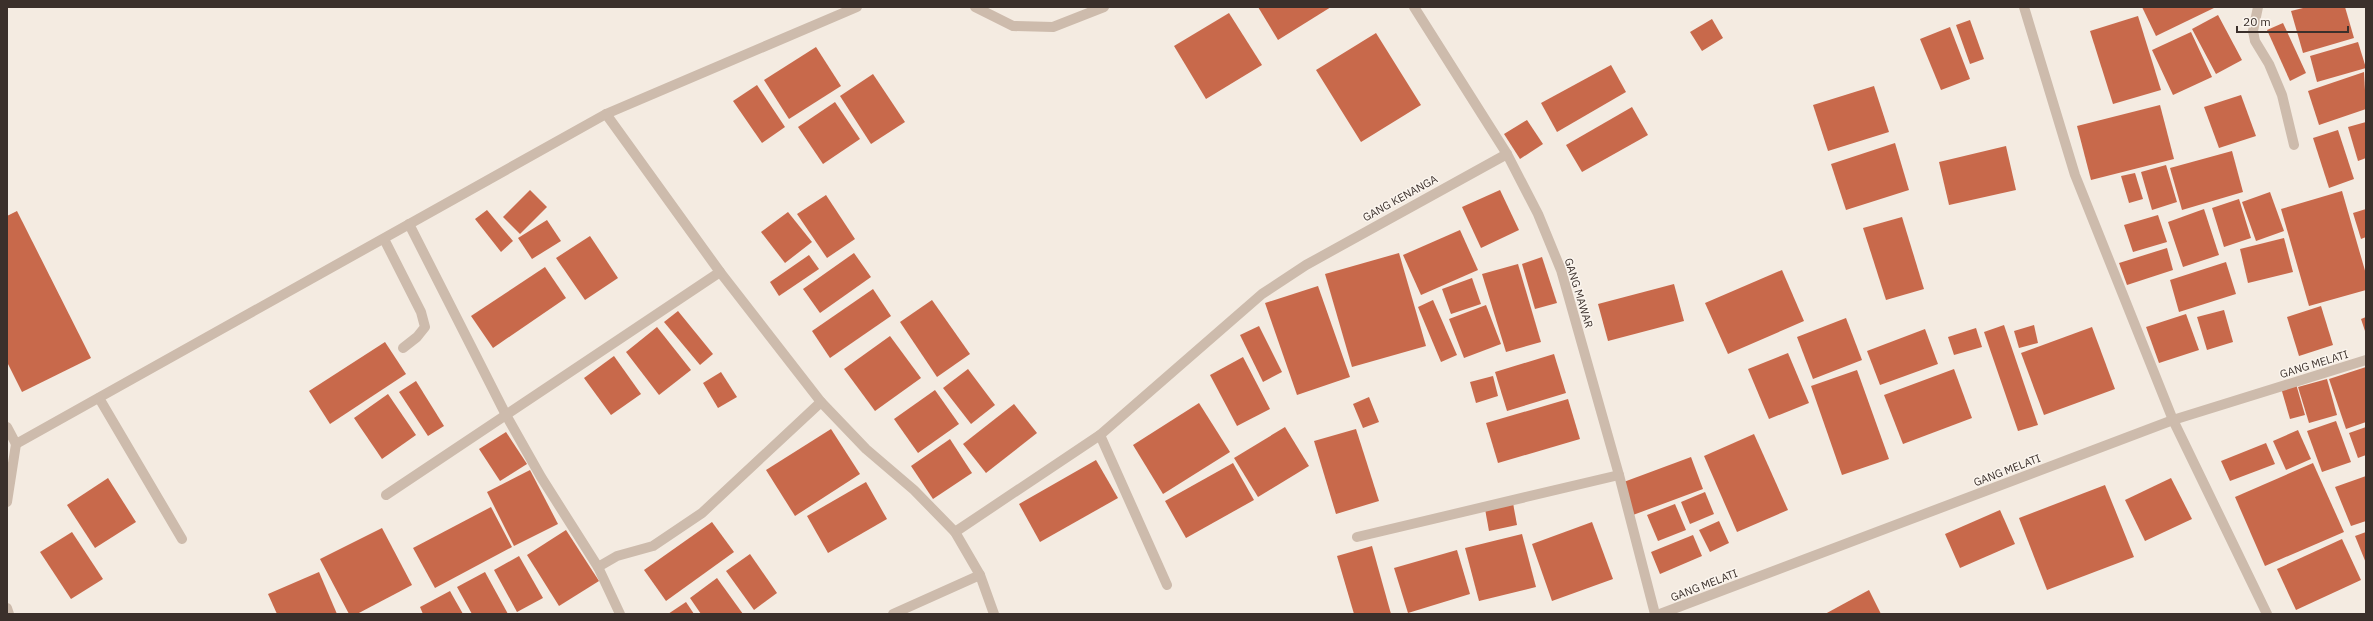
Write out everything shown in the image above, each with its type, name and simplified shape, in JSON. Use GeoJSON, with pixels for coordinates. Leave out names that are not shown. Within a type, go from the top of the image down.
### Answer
{"type":"FeatureCollection","features":[{"type":"Feature","properties":{"kind":"street"},"geometry":{"type":"LineString","coordinates":[[16,444],[606,114],[857,7]]}},
{"type":"Feature","properties":{"kind":"street"},"geometry":{"type":"LineString","coordinates":[[975,7],[1013,26],[1053,27],[1104,7]]}},
{"type":"Feature","properties":{"kind":"street","name":"GANG MAWAR"},"geometry":{"type":"LineString","coordinates":[[1414,7],[1507,154],[1538,214],[1561,270],[1619,475],[1655,614]]}},
{"type":"Feature","properties":{"kind":"street"},"geometry":{"type":"LineString","coordinates":[[2024,7],[2075,175],[2173,420],[2267,614]]}},
{"type":"Feature","properties":{"kind":"street"},"geometry":{"type":"LineString","coordinates":[[2258,7],[2253,31],[2255,41],[2269,64],[2282,95],[2294,145]]}},
{"type":"Feature","properties":{"kind":"street"},"geometry":{"type":"LineString","coordinates":[[606,114],[720,272],[821,402],[866,449],[914,490],[955,532],[980,575],[994,614]]}},
{"type":"Feature","properties":{"kind":"street","name":"GANG KENANGA"},"geometry":{"type":"LineString","coordinates":[[955,532],[1100,435],[1262,294],[1306,265],[1507,154]]}},
{"type":"Feature","properties":{"kind":"street"},"geometry":{"type":"LineString","coordinates":[[409,224],[506,416],[540,477],[598,567],[620,614]]}},
{"type":"Feature","properties":{"kind":"street"},"geometry":{"type":"LineString","coordinates":[[384,239],[421,312],[425,327],[418,337],[403,348]]}},
{"type":"Feature","properties":{"kind":"street"},"geometry":{"type":"LineString","coordinates":[[386,496],[720,272]]}},
{"type":"Feature","properties":{"kind":"street","name":"GANG MELATI"},"geometry":{"type":"LineString","coordinates":[[1660,614],[2173,420],[2366,360]]}},
{"type":"Feature","properties":{"kind":"street"},"geometry":{"type":"LineString","coordinates":[[99,398],[182,539]]}},
{"type":"Feature","properties":{"kind":"street"},"geometry":{"type":"LineString","coordinates":[[598,567],[617,556],[653,546],[702,513],[741,474],[821,402]]}},
{"type":"Feature","properties":{"kind":"street"},"geometry":{"type":"LineString","coordinates":[[7,427],[16,444],[7,502]]}},
{"type":"Feature","properties":{"kind":"street"},"geometry":{"type":"LineString","coordinates":[[1100,435],[1167,585]]}},
{"type":"Feature","properties":{"kind":"street"},"geometry":{"type":"LineString","coordinates":[[1357,537],[1619,475]]}},
{"type":"Feature","properties":{"kind":"street"},"geometry":{"type":"LineString","coordinates":[[893,614],[980,575]]}},
{"type":"Feature","properties":{"kind":"street"},"geometry":{"type":"LineString","coordinates":[[7,608],[9,614]]}},
{"type":"Feature","properties":{"kind":"building"},"geometry":{"type":"Polygon","coordinates":[[[1258,7],[1331,7],[1278,40],[1258,7]]]}},
{"type":"Feature","properties":{"kind":"building"},"geometry":{"type":"Polygon","coordinates":[[[2142,7],[2216,7],[2156,36],[2142,7]]]}},
{"type":"Feature","properties":{"kind":"building"},"geometry":{"type":"Polygon","coordinates":[[[2307,7],[2345,7],[2354,38],[2303,53],[2291,11],[2307,7]]]}},
{"type":"Feature","properties":{"kind":"building"},"geometry":{"type":"Polygon","coordinates":[[[1229,13],[1262,65],[1206,99],[1174,46],[1229,13]]]}},
{"type":"Feature","properties":{"kind":"building"},"geometry":{"type":"Polygon","coordinates":[[[2218,15],[2242,60],[2216,74],[2192,29],[2218,15]]]}},
{"type":"Feature","properties":{"kind":"building"},"geometry":{"type":"Polygon","coordinates":[[[2138,16],[2161,90],[2113,104],[2090,31],[2138,16]]]}},
{"type":"Feature","properties":{"kind":"building"},"geometry":{"type":"Polygon","coordinates":[[[1712,19],[1723,38],[1702,51],[1690,32],[1712,19]]]}},
{"type":"Feature","properties":{"kind":"building"},"geometry":{"type":"Polygon","coordinates":[[[1970,20],[1984,59],[1970,64],[1956,25],[1970,20]]]}},
{"type":"Feature","properties":{"kind":"building"},"geometry":{"type":"Polygon","coordinates":[[[2283,23],[2306,73],[2290,81],[2267,30],[2283,23]]]}},
{"type":"Feature","properties":{"kind":"building"},"geometry":{"type":"Polygon","coordinates":[[[1950,27],[1970,79],[1941,90],[1920,39],[1950,27]]]}},
{"type":"Feature","properties":{"kind":"building"},"geometry":{"type":"Polygon","coordinates":[[[2191,32],[2212,77],[2173,95],[2152,50],[2191,32]]]}},
{"type":"Feature","properties":{"kind":"building"},"geometry":{"type":"Polygon","coordinates":[[[1376,33],[1421,105],[1361,142],[1316,70],[1376,33]]]}},
{"type":"Feature","properties":{"kind":"building"},"geometry":{"type":"Polygon","coordinates":[[[2358,42],[2366,68],[2317,82],[2310,56],[2358,42]]]}},
{"type":"Feature","properties":{"kind":"building"},"geometry":{"type":"Polygon","coordinates":[[[816,47],[841,86],[789,119],[764,80],[816,47]]]}},
{"type":"Feature","properties":{"kind":"building"},"geometry":{"type":"Polygon","coordinates":[[[1611,65],[1626,92],[1557,132],[1541,103],[1611,65]]]}},
{"type":"Feature","properties":{"kind":"building"},"geometry":{"type":"Polygon","coordinates":[[[2364,72],[2366,109],[2319,125],[2308,91],[2364,72]]]}},
{"type":"Feature","properties":{"kind":"building"},"geometry":{"type":"Polygon","coordinates":[[[873,74],[905,122],[871,144],[840,96],[873,74]]]}},
{"type":"Feature","properties":{"kind":"building"},"geometry":{"type":"Polygon","coordinates":[[[757,85],[785,127],[762,143],[733,101],[757,85]]]}},
{"type":"Feature","properties":{"kind":"building"},"geometry":{"type":"Polygon","coordinates":[[[1874,86],[1889,132],[1828,151],[1813,105],[1874,86]]]}},
{"type":"Feature","properties":{"kind":"building"},"geometry":{"type":"Polygon","coordinates":[[[2241,95],[2256,136],[2219,148],[2204,107],[2241,95]]]}},
{"type":"Feature","properties":{"kind":"building"},"geometry":{"type":"Polygon","coordinates":[[[835,102],[860,139],[823,164],[798,127],[835,102]]]}},
{"type":"Feature","properties":{"kind":"building"},"geometry":{"type":"Polygon","coordinates":[[[2160,105],[2174,159],[2091,180],[2077,126],[2160,105]]]}},
{"type":"Feature","properties":{"kind":"building"},"geometry":{"type":"Polygon","coordinates":[[[1632,107],[1648,135],[1582,172],[1566,145],[1632,107]]]}},
{"type":"Feature","properties":{"kind":"building"},"geometry":{"type":"Polygon","coordinates":[[[1527,120],[1543,144],[1520,159],[1504,134],[1527,120]]]}},
{"type":"Feature","properties":{"kind":"building"},"geometry":{"type":"Polygon","coordinates":[[[2366,122],[2366,158],[2358,161],[2348,127],[2366,122]]]}},
{"type":"Feature","properties":{"kind":"building"},"geometry":{"type":"Polygon","coordinates":[[[2338,130],[2354,179],[2329,188],[2313,138],[2338,130]]]}},
{"type":"Feature","properties":{"kind":"building"},"geometry":{"type":"Polygon","coordinates":[[[1895,143],[1909,190],[1846,210],[1831,164],[1895,143]]]}},
{"type":"Feature","properties":{"kind":"building"},"geometry":{"type":"Polygon","coordinates":[[[2006,146],[2016,190],[1949,205],[1939,162],[2006,146]]]}},
{"type":"Feature","properties":{"kind":"building"},"geometry":{"type":"Polygon","coordinates":[[[2232,151],[2243,192],[2182,210],[2170,168],[2232,151]]]}},
{"type":"Feature","properties":{"kind":"building"},"geometry":{"type":"Polygon","coordinates":[[[2166,165],[2177,202],[2152,210],[2141,172],[2166,165]]]}},
{"type":"Feature","properties":{"kind":"building"},"geometry":{"type":"Polygon","coordinates":[[[2135,173],[2143,199],[2129,203],[2121,176],[2135,173]]]}},
{"type":"Feature","properties":{"kind":"building"},"geometry":{"type":"Polygon","coordinates":[[[530,190],[547,207],[520,234],[503,217],[530,190]]]}},
{"type":"Feature","properties":{"kind":"building"},"geometry":{"type":"Polygon","coordinates":[[[1500,190],[1519,230],[1481,248],[1462,207],[1500,190]]]}},
{"type":"Feature","properties":{"kind":"building"},"geometry":{"type":"Polygon","coordinates":[[[2342,191],[2366,274],[2366,290],[2309,306],[2281,209],[2342,191]]]}},
{"type":"Feature","properties":{"kind":"building"},"geometry":{"type":"Polygon","coordinates":[[[2270,192],[2284,231],[2256,241],[2242,202],[2270,192]]]}},
{"type":"Feature","properties":{"kind":"building"},"geometry":{"type":"Polygon","coordinates":[[[826,195],[855,239],[827,258],[797,214],[826,195]]]}},
{"type":"Feature","properties":{"kind":"building"},"geometry":{"type":"Polygon","coordinates":[[[2239,199],[2251,238],[2224,247],[2212,208],[2239,199]]]}},
{"type":"Feature","properties":{"kind":"building"},"geometry":{"type":"Polygon","coordinates":[[[2204,209],[2219,255],[2183,267],[2168,222],[2204,209]]]}},
{"type":"Feature","properties":{"kind":"building"},"geometry":{"type":"Polygon","coordinates":[[[2366,209],[2366,237],[2361,239],[2353,213],[2366,209]]]}},
{"type":"Feature","properties":{"kind":"building"},"geometry":{"type":"Polygon","coordinates":[[[487,210],[513,241],[501,252],[475,219],[487,210]]]}},
{"type":"Feature","properties":{"kind":"building"},"geometry":{"type":"Polygon","coordinates":[[[17,211],[91,358],[22,392],[7,362],[7,216],[17,211]]]}},
{"type":"Feature","properties":{"kind":"building"},"geometry":{"type":"Polygon","coordinates":[[[788,212],[812,242],[785,263],[761,232],[788,212]]]}},
{"type":"Feature","properties":{"kind":"building"},"geometry":{"type":"Polygon","coordinates":[[[2158,215],[2167,242],[2133,252],[2124,225],[2158,215]]]}},
{"type":"Feature","properties":{"kind":"building"},"geometry":{"type":"Polygon","coordinates":[[[1902,217],[1924,289],[1886,300],[1863,228],[1902,217]]]}},
{"type":"Feature","properties":{"kind":"building"},"geometry":{"type":"Polygon","coordinates":[[[547,220],[561,241],[532,259],[518,238],[547,220]]]}},
{"type":"Feature","properties":{"kind":"building"},"geometry":{"type":"Polygon","coordinates":[[[1460,230],[1478,270],[1421,295],[1403,255],[1460,230]]]}},
{"type":"Feature","properties":{"kind":"building"},"geometry":{"type":"Polygon","coordinates":[[[590,236],[618,278],[585,300],[556,258],[590,236]]]}},
{"type":"Feature","properties":{"kind":"building"},"geometry":{"type":"Polygon","coordinates":[[[2284,238],[2293,272],[2248,283],[2240,249],[2284,238]]]}},
{"type":"Feature","properties":{"kind":"building"},"geometry":{"type":"Polygon","coordinates":[[[2167,248],[2173,270],[2127,285],[2119,263],[2167,248]]]}},
{"type":"Feature","properties":{"kind":"building"},"geometry":{"type":"Polygon","coordinates":[[[854,253],[871,277],[820,313],[803,289],[854,253]]]}},
{"type":"Feature","properties":{"kind":"building"},"geometry":{"type":"Polygon","coordinates":[[[1399,253],[1426,346],[1352,367],[1325,274],[1399,253]]]}},
{"type":"Feature","properties":{"kind":"building"},"geometry":{"type":"Polygon","coordinates":[[[809,255],[819,269],[779,296],[770,282],[809,255]]]}},
{"type":"Feature","properties":{"kind":"building"},"geometry":{"type":"Polygon","coordinates":[[[1542,257],[1557,303],[1535,309],[1522,264],[1542,257]]]}},
{"type":"Feature","properties":{"kind":"building"},"geometry":{"type":"Polygon","coordinates":[[[2226,262],[2236,294],[2179,312],[2170,280],[2226,262]]]}},
{"type":"Feature","properties":{"kind":"building"},"geometry":{"type":"Polygon","coordinates":[[[1518,264],[1541,342],[1506,352],[1482,274],[1518,264]]]}},
{"type":"Feature","properties":{"kind":"building"},"geometry":{"type":"Polygon","coordinates":[[[545,267],[566,298],[493,348],[471,316],[545,267]]]}},
{"type":"Feature","properties":{"kind":"building"},"geometry":{"type":"Polygon","coordinates":[[[1782,270],[1804,321],[1728,354],[1705,303],[1782,270]]]}},
{"type":"Feature","properties":{"kind":"building"},"geometry":{"type":"Polygon","coordinates":[[[1472,278],[1481,304],[1451,314],[1442,289],[1472,278]]]}},
{"type":"Feature","properties":{"kind":"building"},"geometry":{"type":"Polygon","coordinates":[[[1674,284],[1684,321],[1608,341],[1598,304],[1674,284]]]}},
{"type":"Feature","properties":{"kind":"building"},"geometry":{"type":"Polygon","coordinates":[[[1318,286],[1350,377],[1297,395],[1265,303],[1318,286]]]}},
{"type":"Feature","properties":{"kind":"building"},"geometry":{"type":"Polygon","coordinates":[[[873,289],[891,316],[830,358],[812,331],[873,289]]]}},
{"type":"Feature","properties":{"kind":"building"},"geometry":{"type":"Polygon","coordinates":[[[932,300],[970,354],[937,377],[900,322],[932,300]]]}},
{"type":"Feature","properties":{"kind":"building"},"geometry":{"type":"Polygon","coordinates":[[[1433,300],[1457,355],[1441,362],[1418,307],[1433,300]]]}},
{"type":"Feature","properties":{"kind":"building"},"geometry":{"type":"Polygon","coordinates":[[[1486,305],[1501,344],[1464,358],[1449,319],[1486,305]]]}},
{"type":"Feature","properties":{"kind":"building"},"geometry":{"type":"Polygon","coordinates":[[[2321,306],[2333,345],[2299,356],[2287,317],[2321,306]]]}},
{"type":"Feature","properties":{"kind":"building"},"geometry":{"type":"Polygon","coordinates":[[[2224,310],[2233,342],[2207,350],[2197,317],[2224,310]]]}},
{"type":"Feature","properties":{"kind":"building"},"geometry":{"type":"Polygon","coordinates":[[[678,311],[713,354],[700,365],[664,322],[678,311]]]}},
{"type":"Feature","properties":{"kind":"building"},"geometry":{"type":"Polygon","coordinates":[[[2186,314],[2199,350],[2159,363],[2146,327],[2186,314]]]}},
{"type":"Feature","properties":{"kind":"building"},"geometry":{"type":"Polygon","coordinates":[[[2366,317],[2366,334],[2361,319],[2366,317]]]}},
{"type":"Feature","properties":{"kind":"building"},"geometry":{"type":"Polygon","coordinates":[[[1846,318],[1862,360],[1813,379],[1797,337],[1846,318]]]}},
{"type":"Feature","properties":{"kind":"building"},"geometry":{"type":"Polygon","coordinates":[[[2004,325],[2038,425],[2018,431],[1984,332],[2004,325]]]}},
{"type":"Feature","properties":{"kind":"building"},"geometry":{"type":"Polygon","coordinates":[[[2034,325],[2038,343],[2019,348],[2014,331],[2034,325]]]}},
{"type":"Feature","properties":{"kind":"building"},"geometry":{"type":"Polygon","coordinates":[[[1259,326],[1282,372],[1263,382],[1240,335],[1259,326]]]}},
{"type":"Feature","properties":{"kind":"building"},"geometry":{"type":"Polygon","coordinates":[[[657,327],[691,370],[659,395],[626,352],[657,327]]]}},
{"type":"Feature","properties":{"kind":"building"},"geometry":{"type":"Polygon","coordinates":[[[2092,327],[2115,389],[2044,415],[2021,353],[2092,327]]]}},
{"type":"Feature","properties":{"kind":"building"},"geometry":{"type":"Polygon","coordinates":[[[1976,328],[1982,347],[1954,355],[1948,337],[1976,328]]]}},
{"type":"Feature","properties":{"kind":"building"},"geometry":{"type":"Polygon","coordinates":[[[1925,329],[1938,364],[1880,385],[1867,351],[1925,329]]]}},
{"type":"Feature","properties":{"kind":"building"},"geometry":{"type":"Polygon","coordinates":[[[890,336],[921,378],[875,411],[844,369],[890,336]]]}},
{"type":"Feature","properties":{"kind":"building"},"geometry":{"type":"Polygon","coordinates":[[[385,342],[406,374],[330,424],[309,391],[385,342]]]}},
{"type":"Feature","properties":{"kind":"building"},"geometry":{"type":"Polygon","coordinates":[[[1788,353],[1809,403],[1769,419],[1748,369],[1788,353]]]}},
{"type":"Feature","properties":{"kind":"building"},"geometry":{"type":"Polygon","coordinates":[[[1554,354],[1566,393],[1507,411],[1495,372],[1554,354]]]}},
{"type":"Feature","properties":{"kind":"building"},"geometry":{"type":"Polygon","coordinates":[[[614,356],[641,394],[611,415],[584,378],[614,356]]]}},
{"type":"Feature","properties":{"kind":"building"},"geometry":{"type":"Polygon","coordinates":[[[1243,357],[1270,409],[1237,426],[1210,375],[1243,357]]]}},
{"type":"Feature","properties":{"kind":"building"},"geometry":{"type":"Polygon","coordinates":[[[2366,367],[2366,422],[2346,429],[2329,379],[2366,367]]]}},
{"type":"Feature","properties":{"kind":"building"},"geometry":{"type":"Polygon","coordinates":[[[968,369],[995,405],[971,424],[943,388],[968,369]]]}},
{"type":"Feature","properties":{"kind":"building"},"geometry":{"type":"Polygon","coordinates":[[[1954,369],[1972,418],[1903,444],[1884,395],[1954,369]]]}},
{"type":"Feature","properties":{"kind":"building"},"geometry":{"type":"Polygon","coordinates":[[[1857,370],[1889,459],[1842,475],[1811,386],[1857,370]]]}},
{"type":"Feature","properties":{"kind":"building"},"geometry":{"type":"Polygon","coordinates":[[[721,372],[737,397],[718,408],[703,383],[721,372]]]}},
{"type":"Feature","properties":{"kind":"building"},"geometry":{"type":"Polygon","coordinates":[[[1493,376],[1498,396],[1476,403],[1470,382],[1493,376]]]}},
{"type":"Feature","properties":{"kind":"building"},"geometry":{"type":"Polygon","coordinates":[[[2327,379],[2337,415],[2309,423],[2298,387],[2327,379]]]}},
{"type":"Feature","properties":{"kind":"building"},"geometry":{"type":"Polygon","coordinates":[[[416,381],[444,426],[428,436],[399,392],[416,381]]]}},
{"type":"Feature","properties":{"kind":"building"},"geometry":{"type":"Polygon","coordinates":[[[2296,384],[2305,415],[2290,419],[2281,388],[2296,384]]]}},
{"type":"Feature","properties":{"kind":"building"},"geometry":{"type":"Polygon","coordinates":[[[935,390],[959,424],[918,453],[894,419],[935,390]]]}},
{"type":"Feature","properties":{"kind":"building"},"geometry":{"type":"Polygon","coordinates":[[[388,394],[416,435],[382,459],[354,418],[388,394]]]}},
{"type":"Feature","properties":{"kind":"building"},"geometry":{"type":"Polygon","coordinates":[[[1369,397],[1379,422],[1363,428],[1353,404],[1369,397]]]}},
{"type":"Feature","properties":{"kind":"building"},"geometry":{"type":"Polygon","coordinates":[[[1568,399],[1580,439],[1498,463],[1486,423],[1568,399]]]}},
{"type":"Feature","properties":{"kind":"building"},"geometry":{"type":"Polygon","coordinates":[[[1199,403],[1230,452],[1163,494],[1133,445],[1199,403]]]}},
{"type":"Feature","properties":{"kind":"building"},"geometry":{"type":"Polygon","coordinates":[[[1014,404],[1037,433],[986,473],[963,444],[1014,404]]]}},
{"type":"Feature","properties":{"kind":"building"},"geometry":{"type":"Polygon","coordinates":[[[2336,421],[2351,462],[2322,472],[2307,431],[2336,421]]]}},
{"type":"Feature","properties":{"kind":"building"},"geometry":{"type":"Polygon","coordinates":[[[1285,427],[1309,466],[1258,497],[1234,458],[1285,427]]]}},
{"type":"Feature","properties":{"kind":"building"},"geometry":{"type":"Polygon","coordinates":[[[2366,427],[2366,455],[2358,458],[2349,433],[2366,427]]]}},
{"type":"Feature","properties":{"kind":"building"},"geometry":{"type":"Polygon","coordinates":[[[831,429],[860,474],[795,516],[766,470],[831,429]]]}},
{"type":"Feature","properties":{"kind":"building"},"geometry":{"type":"Polygon","coordinates":[[[1356,429],[1379,501],[1336,514],[1314,441],[1356,429]]]}},
{"type":"Feature","properties":{"kind":"building"},"geometry":{"type":"Polygon","coordinates":[[[2298,430],[2311,459],[2286,470],[2273,441],[2298,430]]]}},
{"type":"Feature","properties":{"kind":"building"},"geometry":{"type":"Polygon","coordinates":[[[506,432],[527,464],[500,481],[479,449],[506,432]]]}},
{"type":"Feature","properties":{"kind":"building"},"geometry":{"type":"Polygon","coordinates":[[[1754,434],[1788,510],[1737,532],[1704,456],[1754,434]]]}},
{"type":"Feature","properties":{"kind":"building"},"geometry":{"type":"Polygon","coordinates":[[[950,439],[972,473],[933,499],[911,466],[950,439]]]}},
{"type":"Feature","properties":{"kind":"building"},"geometry":{"type":"Polygon","coordinates":[[[2266,443],[2275,464],[2230,481],[2221,461],[2266,443]]]}},
{"type":"Feature","properties":{"kind":"building"},"geometry":{"type":"Polygon","coordinates":[[[1691,457],[1703,489],[1633,515],[1621,483],[1691,457]]]}},
{"type":"Feature","properties":{"kind":"building"},"geometry":{"type":"Polygon","coordinates":[[[1096,460],[1118,498],[1040,542],[1019,504],[1096,460]]]}},
{"type":"Feature","properties":{"kind":"building"},"geometry":{"type":"Polygon","coordinates":[[[1233,463],[1254,500],[1186,538],[1165,501],[1233,463]]]}},
{"type":"Feature","properties":{"kind":"building"},"geometry":{"type":"Polygon","coordinates":[[[2313,463],[2344,532],[2265,566],[2235,497],[2313,463]]]}},
{"type":"Feature","properties":{"kind":"building"},"geometry":{"type":"Polygon","coordinates":[[[530,470],[558,524],[514,546],[487,492],[530,470]]]}},
{"type":"Feature","properties":{"kind":"building"},"geometry":{"type":"Polygon","coordinates":[[[2366,476],[2366,521],[2351,526],[2335,487],[2366,476]]]}},
{"type":"Feature","properties":{"kind":"building"},"geometry":{"type":"Polygon","coordinates":[[[108,478],[136,522],[95,548],[67,505],[108,478]]]}},
{"type":"Feature","properties":{"kind":"building"},"geometry":{"type":"Polygon","coordinates":[[[2171,478],[2192,519],[2145,541],[2125,500],[2171,478]]]}},
{"type":"Feature","properties":{"kind":"building"},"geometry":{"type":"Polygon","coordinates":[[[866,482],[887,519],[828,553],[807,516],[866,482]]]}},
{"type":"Feature","properties":{"kind":"building"},"geometry":{"type":"Polygon","coordinates":[[[2105,485],[2134,557],[2047,590],[2019,518],[2105,485]]]}},
{"type":"Feature","properties":{"kind":"building"},"geometry":{"type":"Polygon","coordinates":[[[1705,492],[1714,514],[1690,524],[1681,502],[1705,492]]]}},
{"type":"Feature","properties":{"kind":"building"},"geometry":{"type":"Polygon","coordinates":[[[1513,503],[1517,525],[1489,531],[1485,509],[1513,503]]]}},
{"type":"Feature","properties":{"kind":"building"},"geometry":{"type":"Polygon","coordinates":[[[1675,504],[1686,530],[1658,541],[1647,515],[1675,504]]]}},
{"type":"Feature","properties":{"kind":"building"},"geometry":{"type":"Polygon","coordinates":[[[491,507],[512,547],[435,588],[413,548],[491,507]]]}},
{"type":"Feature","properties":{"kind":"building"},"geometry":{"type":"Polygon","coordinates":[[[2000,510],[2015,544],[1960,568],[1945,534],[2000,510]]]}},
{"type":"Feature","properties":{"kind":"building"},"geometry":{"type":"Polygon","coordinates":[[[1719,521],[1729,543],[1710,552],[1699,530],[1719,521]]]}},
{"type":"Feature","properties":{"kind":"building"},"geometry":{"type":"Polygon","coordinates":[[[712,522],[734,552],[666,601],[644,570],[712,522]]]}},
{"type":"Feature","properties":{"kind":"building"},"geometry":{"type":"Polygon","coordinates":[[[1592,522],[1613,579],[1552,601],[1532,544],[1592,522]]]}},
{"type":"Feature","properties":{"kind":"building"},"geometry":{"type":"Polygon","coordinates":[[[382,528],[412,585],[357,614],[349,614],[320,559],[382,528]]]}},
{"type":"Feature","properties":{"kind":"building"},"geometry":{"type":"Polygon","coordinates":[[[566,530],[599,581],[559,606],[527,555],[566,530]]]}},
{"type":"Feature","properties":{"kind":"building"},"geometry":{"type":"Polygon","coordinates":[[[72,532],[103,579],[71,599],[40,552],[72,532]]]}},
{"type":"Feature","properties":{"kind":"building"},"geometry":{"type":"Polygon","coordinates":[[[2366,532],[2366,563],[2355,536],[2366,532]]]}},
{"type":"Feature","properties":{"kind":"building"},"geometry":{"type":"Polygon","coordinates":[[[1522,534],[1536,587],[1479,601],[1465,548],[1522,534]]]}},
{"type":"Feature","properties":{"kind":"building"},"geometry":{"type":"Polygon","coordinates":[[[1693,535],[1702,556],[1660,574],[1651,552],[1693,535]]]}},
{"type":"Feature","properties":{"kind":"building"},"geometry":{"type":"Polygon","coordinates":[[[2342,539],[2361,580],[2296,610],[2277,569],[2342,539]]]}},
{"type":"Feature","properties":{"kind":"building"},"geometry":{"type":"Polygon","coordinates":[[[1372,546],[1391,614],[1354,614],[1337,556],[1372,546]]]}},
{"type":"Feature","properties":{"kind":"building"},"geometry":{"type":"Polygon","coordinates":[[[1457,550],[1470,594],[1408,613],[1394,568],[1457,550]]]}},
{"type":"Feature","properties":{"kind":"building"},"geometry":{"type":"Polygon","coordinates":[[[750,554],[777,593],[754,610],[726,571],[750,554]]]}},
{"type":"Feature","properties":{"kind":"building"},"geometry":{"type":"Polygon","coordinates":[[[519,556],[543,598],[517,612],[494,570],[519,556]]]}},
{"type":"Feature","properties":{"kind":"building"},"geometry":{"type":"Polygon","coordinates":[[[319,572],[337,614],[277,614],[268,594],[319,572]]]}},
{"type":"Feature","properties":{"kind":"building"},"geometry":{"type":"Polygon","coordinates":[[[485,572],[508,614],[472,614],[457,587],[485,572]]]}},
{"type":"Feature","properties":{"kind":"building"},"geometry":{"type":"Polygon","coordinates":[[[717,578],[743,614],[701,614],[690,598],[717,578]]]}},
{"type":"Feature","properties":{"kind":"building"},"geometry":{"type":"Polygon","coordinates":[[[1869,590],[1881,614],[1825,614],[1869,590]]]}},
{"type":"Feature","properties":{"kind":"building"},"geometry":{"type":"Polygon","coordinates":[[[450,591],[463,614],[423,614],[420,607],[450,591]]]}},
{"type":"Feature","properties":{"kind":"building"},"geometry":{"type":"Polygon","coordinates":[[[686,602],[694,614],[668,614],[686,602]]]}}]}
